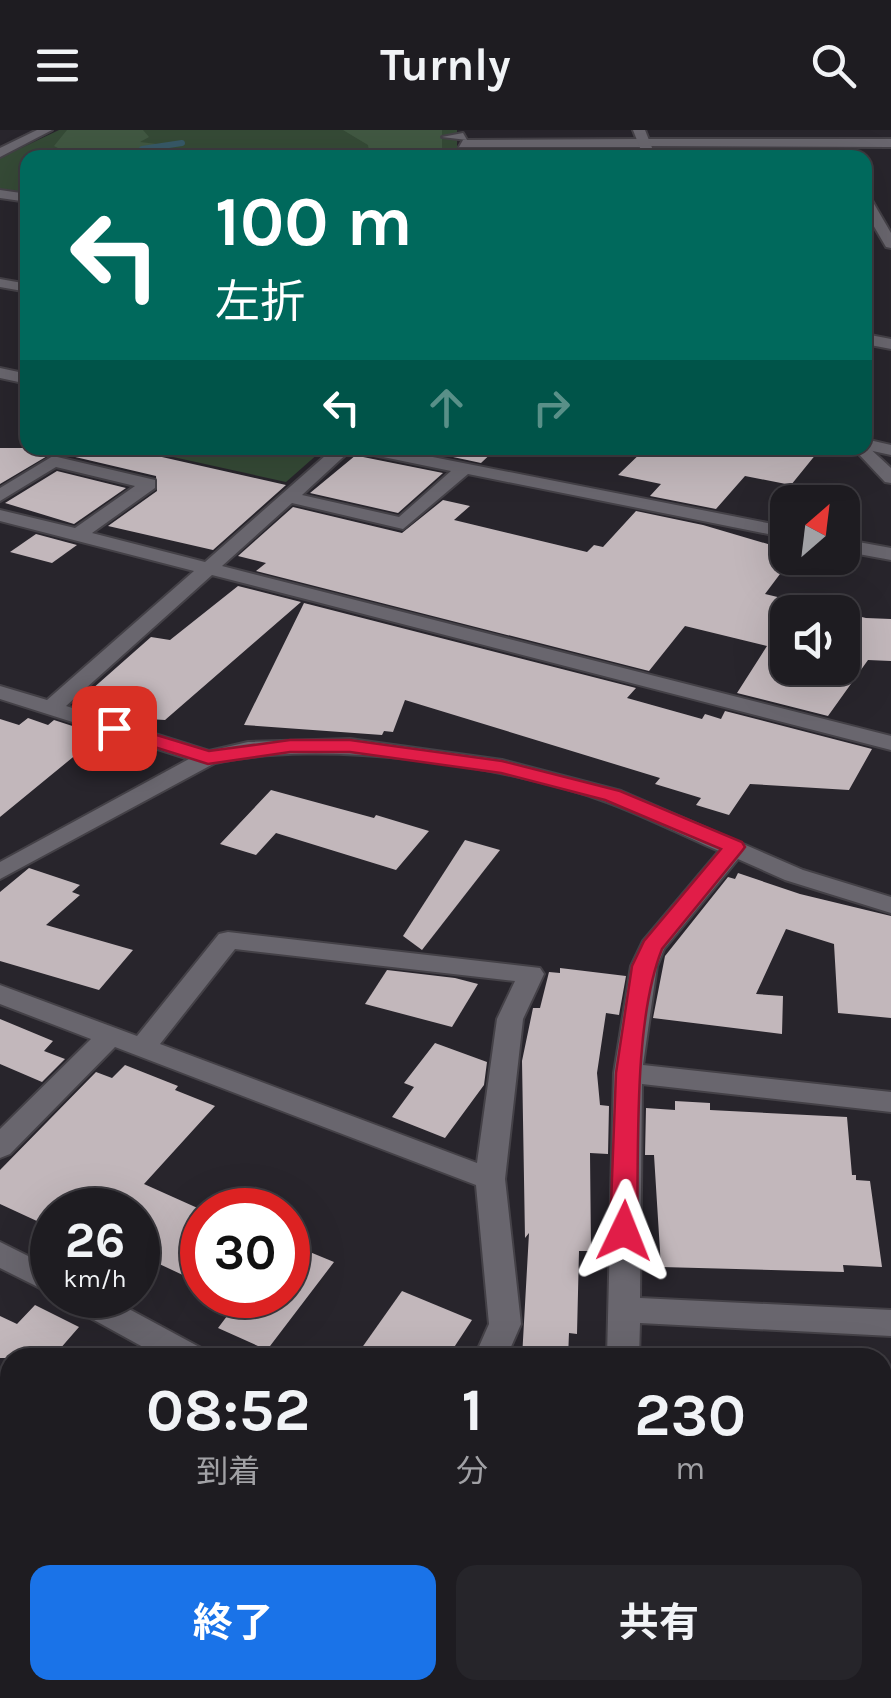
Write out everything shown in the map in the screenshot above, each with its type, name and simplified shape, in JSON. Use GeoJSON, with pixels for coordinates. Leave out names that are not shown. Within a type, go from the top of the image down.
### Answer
{"type":"FeatureCollection","features":[{"type":"Feature","properties":{"kind":"street"},"geometry":{"type":"LineString","coordinates":[[0,153],[43,130]]}},
{"type":"Feature","properties":{"kind":"street"},"geometry":{"type":"LineString","coordinates":[[448,137],[463,142],[641,137],[891,142]]}},
{"type":"Feature","properties":{"kind":"street"},"geometry":{"type":"LineString","coordinates":[[872,206],[891,244]]}},
{"type":"Feature","properties":{"kind":"street"},"geometry":{"type":"LineString","coordinates":[[52,708],[336,455]]}},
{"type":"Feature","properties":{"kind":"street"},"geometry":{"type":"LineString","coordinates":[[399,455],[770,530]]}},
{"type":"Feature","properties":{"kind":"street"},"geometry":{"type":"LineString","coordinates":[[872,455],[891,478]]}},
{"type":"Feature","properties":{"kind":"street"},"geometry":{"type":"LineString","coordinates":[[0,496],[52,462],[149,484],[80,534]]}},
{"type":"Feature","properties":{"kind":"street"},"geometry":{"type":"LineString","coordinates":[[289,497],[403,524],[464,468]]}},
{"type":"Feature","properties":{"kind":"street"},"geometry":{"type":"LineString","coordinates":[[0,514],[891,743]]}},
{"type":"Feature","properties":{"kind":"street"},"geometry":{"type":"LineString","coordinates":[[860,548],[891,554]]}},
{"type":"Feature","properties":{"kind":"street"},"geometry":{"type":"LineString","coordinates":[[0,692],[208,758]]}},
{"type":"Feature","properties":{"kind":"street"},"geometry":{"type":"LineString","coordinates":[[1,870],[208,758],[262,748],[350,746],[502,767],[613,796],[794,876],[891,905]]}},
{"type":"Feature","properties":{"kind":"street"},"geometry":{"type":"LineString","coordinates":[[623,1348],[628,1073],[644,966],[652,947],[734,847]]}},
{"type":"Feature","properties":{"kind":"street"},"geometry":{"type":"LineString","coordinates":[[144,1046],[228,940],[531,974],[510,1019],[490,1179],[505,1324],[494,1348]]}},
{"type":"Feature","properties":{"kind":"street"},"geometry":{"type":"LineString","coordinates":[[0,994],[490,1179]]}},
{"type":"Feature","properties":{"kind":"street"},"geometry":{"type":"LineString","coordinates":[[0,1147],[110,1036]]}},
{"type":"Feature","properties":{"kind":"street"},"geometry":{"type":"LineString","coordinates":[[628,1073],[891,1102]]}},
{"type":"Feature","properties":{"kind":"street"},"geometry":{"type":"LineString","coordinates":[[0,1254],[30,1270]]}},
{"type":"Feature","properties":{"kind":"street"},"geometry":{"type":"LineString","coordinates":[[621,1310],[891,1323]]}},
{"type":"Feature","properties":{"kind":"street"},"geometry":{"type":"LineString","coordinates":[[118,1318],[174,1348]]}},
{"type":"Feature","properties":{"kind":"green space"},"geometry":{"type":"Polygon","coordinates":[[[59,130],[457,130],[457,150],[20,150],[20,194],[0,190],[0,158],[59,130]]]}},
{"type":"Feature","properties":{"kind":"green space"},"geometry":{"type":"Polygon","coordinates":[[[67,130],[143,130],[149,137],[140,142],[166,145],[170,150],[62,150],[54,146],[67,130]]]}},
{"type":"Feature","properties":{"kind":"green space"},"geometry":{"type":"Polygon","coordinates":[[[343,130],[442,130],[442,150],[369,150],[368,145],[343,130]]]}},
{"type":"Feature","properties":{"kind":"green space"},"geometry":{"type":"Polygon","coordinates":[[[164,455],[317,455],[286,482],[164,455]]]}},
{"type":"Feature","properties":{"kind":"building"},"geometry":{"type":"Polygon","coordinates":[[[0,448],[20,448],[20,455],[49,455],[0,484],[0,448]]]}},
{"type":"Feature","properties":{"kind":"building"},"geometry":{"type":"Polygon","coordinates":[[[67,455],[153,455],[286,485],[213,550],[108,526],[157,491],[156,476],[67,455]]]}},
{"type":"Feature","properties":{"kind":"building"},"geometry":{"type":"Polygon","coordinates":[[[356,455],[443,473],[398,513],[310,493],[356,455]]]}},
{"type":"Feature","properties":{"kind":"building"},"geometry":{"type":"Polygon","coordinates":[[[444,455],[490,455],[481,463],[444,455]]]}},
{"type":"Feature","properties":{"kind":"building"},"geometry":{"type":"Polygon","coordinates":[[[639,455],[815,455],[791,485],[745,476],[716,509],[650,496],[661,484],[618,475],[639,455]]]}},
{"type":"Feature","properties":{"kind":"building"},"geometry":{"type":"Polygon","coordinates":[[[57,471],[126,488],[74,524],[5,503],[57,471]]]}},
{"type":"Feature","properties":{"kind":"building"},"geometry":{"type":"Polygon","coordinates":[[[443,500],[470,506],[454,520],[587,552],[594,545],[603,547],[636,511],[770,545],[770,575],[779,575],[765,594],[770,595],[770,685],[850,685],[828,716],[737,693],[767,646],[685,626],[649,671],[256,571],[266,563],[238,556],[293,507],[402,533],[443,500]]]}},
{"type":"Feature","properties":{"kind":"building"},"geometry":{"type":"Polygon","coordinates":[[[36,534],[77,545],[52,563],[10,552],[36,534]]]}},
{"type":"Feature","properties":{"kind":"building"},"geometry":{"type":"Polygon","coordinates":[[[238,586],[301,602],[165,720],[114,717],[74,705],[151,637],[170,640],[238,586]]]}},
{"type":"Feature","properties":{"kind":"building"},"geometry":{"type":"Polygon","coordinates":[[[304,603],[636,688],[627,698],[702,719],[705,714],[721,719],[725,711],[872,749],[849,790],[750,784],[729,815],[696,805],[701,798],[655,784],[660,778],[405,700],[393,732],[384,731],[382,735],[244,725],[304,603]]]}},
{"type":"Feature","properties":{"kind":"building"},"geometry":{"type":"Polygon","coordinates":[[[860,616],[891,619],[891,661],[868,660],[860,671],[860,616]]]}},
{"type":"Feature","properties":{"kind":"building"},"geometry":{"type":"Polygon","coordinates":[[[28,718],[48,725],[54,720],[100,735],[0,817],[0,719],[19,725],[28,718]]]}},
{"type":"Feature","properties":{"kind":"building"},"geometry":{"type":"Polygon","coordinates":[[[271,790],[429,831],[396,870],[276,833],[256,855],[220,844],[271,790]]]}},
{"type":"Feature","properties":{"kind":"building"},"geometry":{"type":"Polygon","coordinates":[[[465,840],[500,850],[422,950],[403,936],[465,840]]]}},
{"type":"Feature","properties":{"kind":"building"},"geometry":{"type":"Polygon","coordinates":[[[29,868],[80,885],[72,892],[80,895],[46,925],[133,950],[99,990],[0,961],[0,892],[29,868]]]}},
{"type":"Feature","properties":{"kind":"building"},"geometry":{"type":"Polygon","coordinates":[[[738,873],[800,894],[891,916],[891,1018],[838,1013],[834,944],[786,929],[756,994],[783,996],[782,1034],[653,1018],[665,956],[728,877],[735,879],[738,873]]]}},
{"type":"Feature","properties":{"kind":"building"},"geometry":{"type":"Polygon","coordinates":[[[560,968],[626,976],[619,1015],[606,1013],[597,1073],[600,1105],[609,1106],[608,1154],[590,1153],[591,1251],[579,1251],[577,1334],[569,1333],[568,1348],[523,1348],[529,1233],[525,1238],[522,1061],[533,1008],[540,1008],[549,972],[560,973],[560,968]]]}},
{"type":"Feature","properties":{"kind":"building"},"geometry":{"type":"Polygon","coordinates":[[[387,970],[478,984],[452,1027],[365,1004],[387,970]]]}},
{"type":"Feature","properties":{"kind":"building"},"geometry":{"type":"Polygon","coordinates":[[[0,1019],[53,1041],[44,1051],[65,1059],[42,1082],[0,1064],[0,1019]]]}},
{"type":"Feature","properties":{"kind":"building"},"geometry":{"type":"Polygon","coordinates":[[[435,1043],[487,1062],[484,1085],[445,1138],[392,1117],[414,1087],[404,1083],[435,1043]]]}},
{"type":"Feature","properties":{"kind":"building"},"geometry":{"type":"Polygon","coordinates":[[[125,1065],[215,1106],[144,1184],[153,1188],[30,1188],[30,1218],[0,1204],[0,1170],[96,1072],[112,1078],[125,1065]]]}},
{"type":"Feature","properties":{"kind":"building"},"geometry":{"type":"Polygon","coordinates":[[[675,1101],[710,1103],[710,1110],[847,1117],[852,1175],[856,1175],[856,1180],[870,1181],[882,1267],[843,1265],[844,1272],[661,1267],[654,1155],[645,1155],[646,1108],[675,1110],[675,1101]]]}},
{"type":"Feature","properties":{"kind":"building"},"geometry":{"type":"Polygon","coordinates":[[[160,1191],[180,1200],[180,1274],[160,1264],[160,1191]]]}},
{"type":"Feature","properties":{"kind":"building"},"geometry":{"type":"Polygon","coordinates":[[[310,1252],[334,1262],[310,1294],[310,1252]]]}},
{"type":"Feature","properties":{"kind":"building"},"geometry":{"type":"Polygon","coordinates":[[[402,1291],[472,1320],[454,1348],[362,1348],[402,1291]]]}},
{"type":"Feature","properties":{"kind":"building"},"geometry":{"type":"Polygon","coordinates":[[[30,1310],[30,1318],[61,1318],[79,1327],[61,1348],[0,1348],[0,1316],[17,1324],[30,1310]]]}},
{"type":"Feature","properties":{"kind":"building"},"geometry":{"type":"Polygon","coordinates":[[[226,1318],[291,1318],[269,1348],[218,1328],[226,1318]]]}},
{"type":"Feature","properties":{"kind":"waterway"},"geometry":{"type":"LineString","coordinates":[[142,150],[182,143]]}},
{"type":"Feature","properties":{"kind":"route"},"geometry":{"type":"LineString","coordinates":[[114,728],[208,758],[248,749],[350,746],[502,767],[613,796],[734,847],[652,947],[644,966],[628,1073],[624,1231]]}}]}
